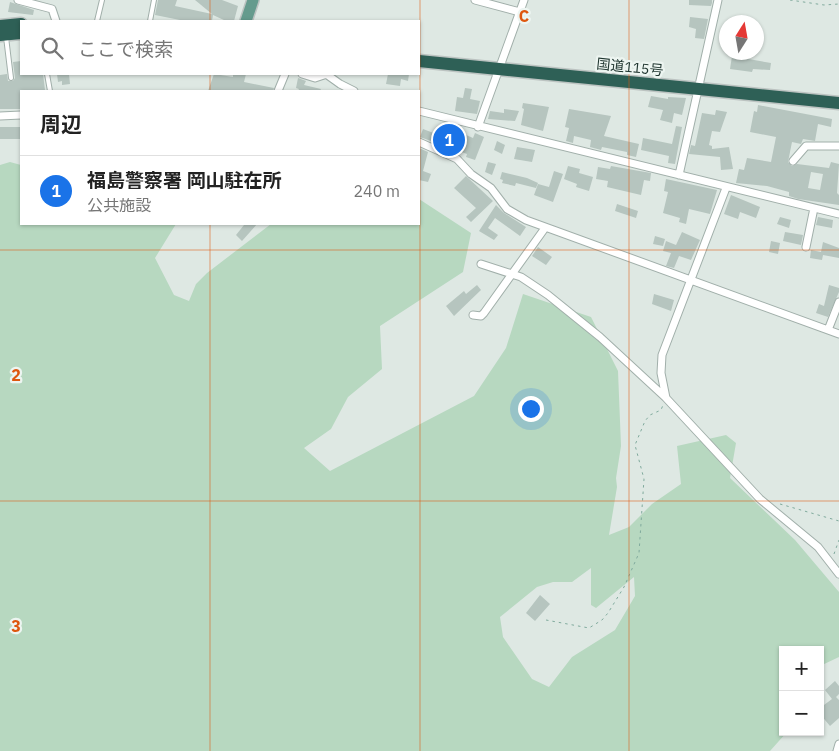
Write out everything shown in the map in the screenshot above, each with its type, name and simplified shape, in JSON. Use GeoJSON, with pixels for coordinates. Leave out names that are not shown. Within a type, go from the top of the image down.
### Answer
{"type":"FeatureCollection","features":[{"type":"Feature","properties":{"kind":"highway"},"geometry":{"type":"LineString","coordinates":[[2,32],[20,24]]}},
{"type":"Feature","properties":{"kind":"highway"},"geometry":{"type":"LineString","coordinates":[[2,32],[20,33]]}},
{"type":"Feature","properties":{"kind":"highway","name":"国道115号"},"geometry":{"type":"LineString","coordinates":[[420,61],[839,103]]}},
{"type":"Feature","properties":{"kind":"main road"},"geometry":{"type":"LineString","coordinates":[[246,20],[253,0]]}},
{"type":"Feature","properties":{"kind":"street"},"geometry":{"type":"LineString","coordinates":[[18,0],[52,9],[56,20]]}},
{"type":"Feature","properties":{"kind":"street"},"geometry":{"type":"LineString","coordinates":[[476,0],[520,12]]}},
{"type":"Feature","properties":{"kind":"street"},"geometry":{"type":"LineString","coordinates":[[478,127],[524,0]]}},
{"type":"Feature","properties":{"kind":"street"},"geometry":{"type":"LineString","coordinates":[[679,175],[696,98],[700,89],[718,0]]}},
{"type":"Feature","properties":{"kind":"street"},"geometry":{"type":"LineString","coordinates":[[278,90],[285,75]]}},
{"type":"Feature","properties":{"kind":"street"},"geometry":{"type":"LineString","coordinates":[[305,75],[315,78],[324,75]]}},
{"type":"Feature","properties":{"kind":"street"},"geometry":{"type":"LineString","coordinates":[[328,75],[352,90]]}},
{"type":"Feature","properties":{"kind":"street"},"geometry":{"type":"LineString","coordinates":[[420,111],[478,127],[679,175],[703,179],[726,188],[839,214]]}},
{"type":"Feature","properties":{"kind":"street"},"geometry":{"type":"LineString","coordinates":[[0,116],[20,115]]}},
{"type":"Feature","properties":{"kind":"street"},"geometry":{"type":"LineString","coordinates":[[420,142],[457,158],[471,174],[491,188],[507,209],[526,220],[839,334]]}},
{"type":"Feature","properties":{"kind":"street"},"geometry":{"type":"LineString","coordinates":[[793,162],[806,146],[839,146]]}},
{"type":"Feature","properties":{"kind":"street"},"geometry":{"type":"LineString","coordinates":[[666,398],[661,373],[662,355],[726,188]]}},
{"type":"Feature","properties":{"kind":"street"},"geometry":{"type":"LineString","coordinates":[[806,246],[814,208]]}},
{"type":"Feature","properties":{"kind":"street"},"geometry":{"type":"LineString","coordinates":[[473,315],[481,316],[484,313],[545,228]]}},
{"type":"Feature","properties":{"kind":"street"},"geometry":{"type":"LineString","coordinates":[[481,264],[513,274],[548,295],[600,337],[666,398],[760,499],[818,548],[839,574]]}},
{"type":"Feature","properties":{"kind":"street"},"geometry":{"type":"LineString","coordinates":[[828,330],[839,302]]}},
{"type":"Feature","properties":{"kind":"street"},"geometry":{"type":"LineString","coordinates":[[837,751],[839,744]]}},
{"type":"Feature","properties":{"kind":"lane"},"geometry":{"type":"LineString","coordinates":[[97,20],[102,0]]}},
{"type":"Feature","properties":{"kind":"lane"},"geometry":{"type":"LineString","coordinates":[[150,20],[154,0]]}},
{"type":"Feature","properties":{"kind":"lane"},"geometry":{"type":"LineString","coordinates":[[2,32],[11,78]]}},
{"type":"Feature","properties":{"kind":"lane"},"geometry":{"type":"LineString","coordinates":[[47,75],[50,90]]}},
{"type":"Feature","properties":{"kind":"path"},"geometry":{"type":"LineString","coordinates":[[790,0],[824,5],[839,4]]}},
{"type":"Feature","properties":{"kind":"path"},"geometry":{"type":"LineString","coordinates":[[546,620],[589,628],[602,620],[624,587],[635,563],[641,536],[644,479],[635,445],[645,422],[650,415],[661,410],[666,398]]}},
{"type":"Feature","properties":{"kind":"path"},"geometry":{"type":"LineString","coordinates":[[777,504],[839,520]]}},
{"type":"Feature","properties":{"kind":"path"},"geometry":{"type":"LineString","coordinates":[[831,562],[839,540]]}},
{"type":"Feature","properties":{"kind":"green space"},"geometry":{"type":"Polygon","coordinates":[[[10,162],[20,165],[20,225],[175,225],[155,258],[174,295],[189,301],[196,284],[207,273],[270,225],[420,225],[420,200],[471,233],[463,272],[380,326],[382,369],[348,397],[331,429],[304,448],[330,471],[474,396],[506,348],[523,294],[591,317],[618,371],[621,446],[616,478],[617,487],[609,535],[629,527],[652,504],[681,484],[677,446],[726,435],[736,443],[730,478],[795,540],[839,592],[839,657],[824,664],[824,646],[779,646],[779,736],[783,736],[770,751],[0,751],[0,165],[10,162]],[[591,568],[572,582],[553,582],[537,587],[500,617],[503,637],[532,679],[549,687],[572,657],[615,630],[635,596],[634,577],[596,608],[591,605],[591,568]]]}},
{"type":"Feature","properties":{"kind":"building"},"geometry":{"type":"Polygon","coordinates":[[[158,0],[177,0],[175,6],[212,14],[195,0],[222,0],[238,6],[234,20],[224,20],[213,15],[212,20],[180,20],[155,15],[158,0]]]}},
{"type":"Feature","properties":{"kind":"building"},"geometry":{"type":"Polygon","coordinates":[[[689,0],[712,0],[712,3],[711,6],[689,5],[689,0]]]}},
{"type":"Feature","properties":{"kind":"building"},"geometry":{"type":"Polygon","coordinates":[[[10,2],[34,10],[33,15],[8,12],[10,2]]]}},
{"type":"Feature","properties":{"kind":"building"},"geometry":{"type":"Polygon","coordinates":[[[690,17],[708,19],[704,39],[695,38],[696,29],[689,27],[690,17]]]}},
{"type":"Feature","properties":{"kind":"building"},"geometry":{"type":"Polygon","coordinates":[[[731,60],[754,60],[771,63],[770,70],[753,69],[752,72],[730,69],[731,60]]]}},
{"type":"Feature","properties":{"kind":"building"},"geometry":{"type":"Polygon","coordinates":[[[20,61],[20,75],[43,75],[45,90],[20,90],[20,109],[0,109],[0,75],[7,74],[8,81],[13,81],[15,78],[13,62],[20,61]]]}},
{"type":"Feature","properties":{"kind":"building"},"geometry":{"type":"Polygon","coordinates":[[[57,75],[69,75],[70,84],[62,85],[62,81],[58,82],[57,75]]]}},
{"type":"Feature","properties":{"kind":"building"},"geometry":{"type":"Polygon","coordinates":[[[214,75],[233,77],[233,75],[246,75],[244,82],[274,88],[273,90],[208,90],[214,75]]]}},
{"type":"Feature","properties":{"kind":"building"},"geometry":{"type":"Polygon","coordinates":[[[388,75],[409,75],[408,81],[401,79],[400,86],[386,84],[388,75]]]}},
{"type":"Feature","properties":{"kind":"building"},"geometry":{"type":"Polygon","coordinates":[[[298,78],[306,81],[304,85],[321,89],[298,90],[296,88],[298,78]]]}},
{"type":"Feature","properties":{"kind":"building"},"geometry":{"type":"Polygon","coordinates":[[[465,88],[472,89],[470,99],[480,101],[477,114],[455,111],[457,97],[463,98],[465,88]]]}},
{"type":"Feature","properties":{"kind":"building"},"geometry":{"type":"Polygon","coordinates":[[[651,96],[668,99],[668,97],[686,98],[682,115],[674,113],[672,123],[660,120],[663,110],[648,107],[651,96]]]}},
{"type":"Feature","properties":{"kind":"building"},"geometry":{"type":"Polygon","coordinates":[[[523,103],[549,107],[543,131],[521,125],[524,109],[522,108],[523,103]]]}},
{"type":"Feature","properties":{"kind":"building"},"geometry":{"type":"Polygon","coordinates":[[[758,105],[832,119],[831,127],[818,124],[815,141],[803,139],[801,144],[792,142],[788,162],[792,166],[797,164],[829,168],[831,162],[839,164],[837,193],[839,195],[839,205],[798,199],[789,196],[789,192],[767,186],[736,183],[739,169],[744,170],[747,158],[771,162],[776,137],[750,132],[754,111],[757,112],[758,105]],[[811,172],[808,188],[820,190],[823,174],[811,172]]]}},
{"type":"Feature","properties":{"kind":"building"},"geometry":{"type":"Polygon","coordinates":[[[504,109],[519,111],[515,121],[488,119],[490,111],[504,113],[504,109]]]}},
{"type":"Feature","properties":{"kind":"building"},"geometry":{"type":"Polygon","coordinates":[[[569,109],[611,116],[604,136],[639,144],[636,157],[627,155],[627,152],[602,147],[601,150],[590,147],[591,140],[574,136],[573,143],[566,141],[569,128],[565,127],[569,109]]]}},
{"type":"Feature","properties":{"kind":"building"},"geometry":{"type":"Polygon","coordinates":[[[716,110],[727,112],[720,132],[712,131],[709,145],[712,146],[712,149],[729,147],[733,169],[721,170],[720,157],[689,154],[691,145],[695,146],[702,113],[715,115],[716,110]]]}},
{"type":"Feature","properties":{"kind":"building"},"geometry":{"type":"Polygon","coordinates":[[[676,126],[682,127],[675,164],[668,163],[669,156],[641,150],[643,138],[672,144],[676,126]]]}},
{"type":"Feature","properties":{"kind":"building"},"geometry":{"type":"Polygon","coordinates":[[[0,127],[20,127],[20,139],[0,139],[0,127]]]}},
{"type":"Feature","properties":{"kind":"building"},"geometry":{"type":"Polygon","coordinates":[[[448,127],[473,138],[475,133],[484,137],[475,160],[466,157],[467,154],[420,137],[423,129],[444,137],[448,127]]]}},
{"type":"Feature","properties":{"kind":"building"},"geometry":{"type":"Polygon","coordinates":[[[497,141],[505,145],[502,154],[494,150],[497,141]]]}},
{"type":"Feature","properties":{"kind":"building"},"geometry":{"type":"Polygon","coordinates":[[[517,147],[535,150],[532,162],[514,159],[517,147]]]}},
{"type":"Feature","properties":{"kind":"building"},"geometry":{"type":"Polygon","coordinates":[[[420,148],[428,152],[423,171],[431,174],[428,182],[420,180],[420,148]]]}},
{"type":"Feature","properties":{"kind":"building"},"geometry":{"type":"Polygon","coordinates":[[[488,162],[496,164],[492,175],[485,172],[488,162]]]}},
{"type":"Feature","properties":{"kind":"building"},"geometry":{"type":"Polygon","coordinates":[[[568,166],[580,169],[579,173],[593,177],[589,191],[576,187],[577,184],[564,179],[568,166]]]}},
{"type":"Feature","properties":{"kind":"building"},"geometry":{"type":"Polygon","coordinates":[[[611,166],[651,173],[650,181],[644,180],[641,195],[607,187],[608,181],[596,179],[598,167],[610,169],[611,166]]]}},
{"type":"Feature","properties":{"kind":"building"},"geometry":{"type":"Polygon","coordinates":[[[554,171],[563,174],[553,202],[534,195],[538,184],[549,187],[554,171]]]}},
{"type":"Feature","properties":{"kind":"building"},"geometry":{"type":"Polygon","coordinates":[[[502,172],[527,178],[538,183],[536,188],[516,183],[515,186],[502,183],[503,180],[500,179],[502,172]]]}},
{"type":"Feature","properties":{"kind":"building"},"geometry":{"type":"Polygon","coordinates":[[[466,176],[493,201],[471,222],[466,217],[476,208],[454,188],[466,176]]]}},
{"type":"Feature","properties":{"kind":"building"},"geometry":{"type":"Polygon","coordinates":[[[666,179],[717,190],[710,214],[689,209],[686,224],[679,222],[680,218],[663,213],[668,192],[664,191],[666,179]]]}},
{"type":"Feature","properties":{"kind":"building"},"geometry":{"type":"Polygon","coordinates":[[[731,195],[760,207],[756,218],[740,212],[738,219],[724,214],[731,195]]]}},
{"type":"Feature","properties":{"kind":"building"},"geometry":{"type":"Polygon","coordinates":[[[617,204],[638,211],[636,218],[615,211],[617,204]]]}},
{"type":"Feature","properties":{"kind":"building"},"geometry":{"type":"Polygon","coordinates":[[[496,205],[504,213],[526,227],[520,236],[495,218],[488,228],[498,235],[494,240],[479,231],[496,205]]]}},
{"type":"Feature","properties":{"kind":"building"},"geometry":{"type":"Polygon","coordinates":[[[780,217],[791,220],[789,228],[777,224],[780,217]]]}},
{"type":"Feature","properties":{"kind":"building"},"geometry":{"type":"Polygon","coordinates":[[[818,217],[833,220],[832,228],[816,225],[818,217]]]}},
{"type":"Feature","properties":{"kind":"building"},"geometry":{"type":"Polygon","coordinates":[[[244,225],[256,225],[242,241],[236,235],[244,225]]]}},
{"type":"Feature","properties":{"kind":"building"},"geometry":{"type":"Polygon","coordinates":[[[682,232],[700,240],[691,260],[679,256],[674,268],[666,266],[671,253],[663,251],[666,241],[676,245],[682,232]]]}},
{"type":"Feature","properties":{"kind":"building"},"geometry":{"type":"Polygon","coordinates":[[[785,232],[803,235],[801,245],[783,241],[785,232]]]}},
{"type":"Feature","properties":{"kind":"building"},"geometry":{"type":"Polygon","coordinates":[[[655,236],[665,239],[663,246],[653,244],[655,236]]]}},
{"type":"Feature","properties":{"kind":"building"},"geometry":{"type":"Polygon","coordinates":[[[771,241],[780,243],[778,254],[769,252],[771,241]]]}},
{"type":"Feature","properties":{"kind":"building"},"geometry":{"type":"Polygon","coordinates":[[[823,242],[839,248],[839,258],[823,255],[822,260],[810,258],[811,250],[821,252],[823,242]]]}},
{"type":"Feature","properties":{"kind":"building"},"geometry":{"type":"Polygon","coordinates":[[[538,247],[552,257],[546,265],[532,256],[538,247]]]}},
{"type":"Feature","properties":{"kind":"building"},"geometry":{"type":"Polygon","coordinates":[[[477,285],[481,290],[454,316],[446,306],[464,291],[466,294],[477,285]]]}},
{"type":"Feature","properties":{"kind":"building"},"geometry":{"type":"Polygon","coordinates":[[[829,285],[839,288],[839,292],[828,317],[816,313],[819,304],[824,306],[829,285]]]}},
{"type":"Feature","properties":{"kind":"building"},"geometry":{"type":"Polygon","coordinates":[[[654,294],[674,300],[671,311],[652,304],[654,294]]]}},
{"type":"Feature","properties":{"kind":"building"},"geometry":{"type":"Polygon","coordinates":[[[540,595],[550,604],[535,621],[526,613],[540,595]]]}},
{"type":"Feature","properties":{"kind":"building"},"geometry":{"type":"Polygon","coordinates":[[[835,681],[839,686],[839,694],[836,697],[839,700],[839,718],[830,726],[824,719],[824,705],[832,699],[825,690],[835,681]]]}},
{"type":"Feature","properties":{"kind":"place","name":"福島警察署 岡山駐在所"},"geometry":{"type":"Point","coordinates":[449,140]}}]}
